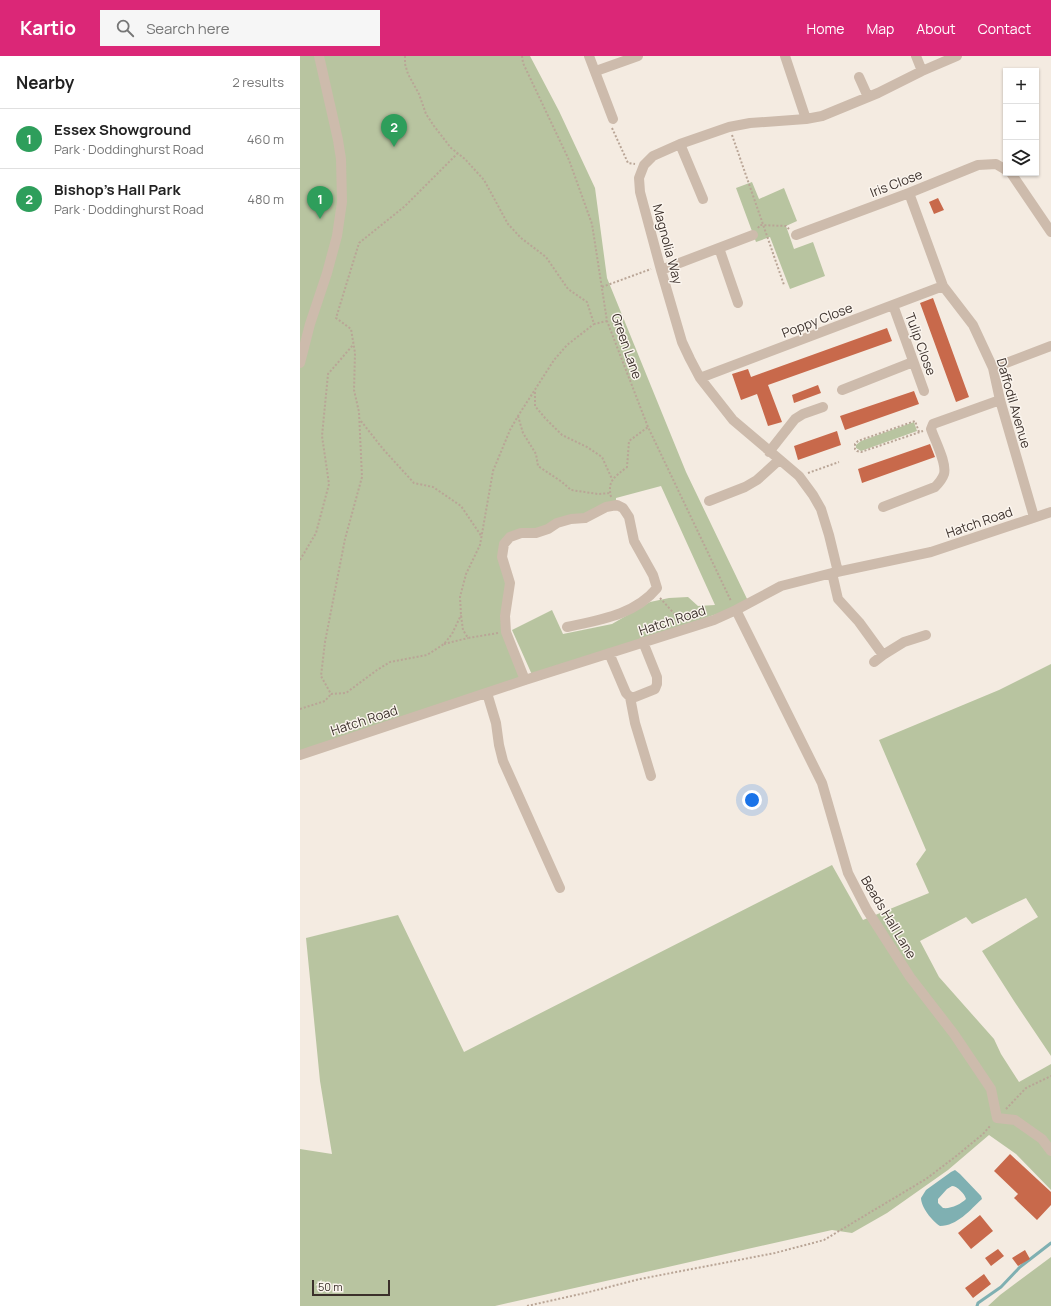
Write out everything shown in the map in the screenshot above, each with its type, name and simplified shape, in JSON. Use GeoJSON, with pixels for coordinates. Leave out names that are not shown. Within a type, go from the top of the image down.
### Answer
{"type":"FeatureCollection","features":[{"type":"Feature","properties":{"kind":"street"},"geometry":{"type":"LineString","coordinates":[[300,363],[310,324],[327,273],[337,236],[342,202],[341,159],[329,97],[319,56]]}},
{"type":"Feature","properties":{"kind":"street"},"geometry":{"type":"LineString","coordinates":[[589,56],[596,71],[613,119]]}},
{"type":"Feature","properties":{"kind":"street"},"geometry":{"type":"LineString","coordinates":[[596,71],[638,56]]}},
{"type":"Feature","properties":{"kind":"street"},"geometry":{"type":"LineString","coordinates":[[785,56],[806,119]]}},
{"type":"Feature","properties":{"kind":"street"},"geometry":{"type":"LineString","coordinates":[[916,56],[922,71]]}},
{"type":"Feature","properties":{"kind":"street"},"geometry":{"type":"LineString","coordinates":[[644,165],[653,156],[680,144],[729,126],[806,119],[822,116],[868,97],[957,56]]}},
{"type":"Feature","properties":{"kind":"street"},"geometry":{"type":"LineString","coordinates":[[859,77],[868,97]]}},
{"type":"Feature","properties":{"kind":"street"},"geometry":{"type":"LineString","coordinates":[[680,144],[703,199]]}},
{"type":"Feature","properties":{"kind":"street","name":"Iris Close"},"geometry":{"type":"LineString","coordinates":[[796,235],[909,193],[978,165],[996,164],[1003,168]]}},
{"type":"Feature","properties":{"kind":"street","name":"Magnolia Way"},"geometry":{"type":"LineString","coordinates":[[644,165],[639,178],[640,192],[660,268],[682,342],[690,360],[700,378],[733,420],[799,476],[813,495],[821,509],[829,534],[838,599],[859,622],[883,655]]}},
{"type":"Feature","properties":{"kind":"street"},"geometry":{"type":"LineString","coordinates":[[1013,176],[1051,232]]}},
{"type":"Feature","properties":{"kind":"street","name":"Daffodil Avenue"},"geometry":{"type":"LineString","coordinates":[[909,193],[943,286],[973,326],[992,368],[1034,516]]}},
{"type":"Feature","properties":{"kind":"street"},"geometry":{"type":"LineString","coordinates":[[660,268],[753,235]]}},
{"type":"Feature","properties":{"kind":"street"},"geometry":{"type":"LineString","coordinates":[[719,248],[738,303]]}},
{"type":"Feature","properties":{"kind":"street","name":"Poppy Close"},"geometry":{"type":"LineString","coordinates":[[700,378],[943,286]]}},
{"type":"Feature","properties":{"kind":"street","name":"Tulip Close"},"geometry":{"type":"LineString","coordinates":[[893,305],[924,391]]}},
{"type":"Feature","properties":{"kind":"street"},"geometry":{"type":"LineString","coordinates":[[992,368],[1051,346]]}},
{"type":"Feature","properties":{"kind":"street"},"geometry":{"type":"LineString","coordinates":[[842,390],[856,379],[913,362]]}},
{"type":"Feature","properties":{"kind":"street"},"geometry":{"type":"LineString","coordinates":[[883,507],[935,487],[941,481],[944,473],[944,465],[932,429],[933,424],[1000,400]]}},
{"type":"Feature","properties":{"kind":"street"},"geometry":{"type":"LineString","coordinates":[[769,452],[795,419],[803,414],[823,407]]}},
{"type":"Feature","properties":{"kind":"street"},"geometry":{"type":"LineString","coordinates":[[708,501],[745,487],[756,480],[779,460]]}},
{"type":"Feature","properties":{"kind":"street"},"geometry":{"type":"LineString","coordinates":[[525,680],[506,632],[505,616],[510,583],[502,557],[504,544],[510,537],[521,533],[536,533],[548,530],[557,524],[571,519],[585,518],[606,507],[617,505],[623,508],[629,517],[634,541],[653,575],[657,588],[650,596],[628,611],[568,627]]}},
{"type":"Feature","properties":{"kind":"street","name":"Hatch Road"},"geometry":{"type":"LineString","coordinates":[[300,755],[525,680],[714,620],[781,586],[835,572],[931,552],[1034,516],[1051,512]]}},
{"type":"Feature","properties":{"kind":"street","name":"Beads Hall Lane"},"geometry":{"type":"LineString","coordinates":[[736,610],[822,782],[848,873],[866,910],[910,977],[954,1034],[990,1089],[997,1118]]}},
{"type":"Feature","properties":{"kind":"street"},"geometry":{"type":"LineString","coordinates":[[874,662],[904,642],[926,635]]}},
{"type":"Feature","properties":{"kind":"street"},"geometry":{"type":"LineString","coordinates":[[630,697],[635,697],[654,689],[657,684],[657,677],[644,642]]}},
{"type":"Feature","properties":{"kind":"street"},"geometry":{"type":"LineString","coordinates":[[609,653],[623,687],[630,697],[635,723],[651,776]]}},
{"type":"Feature","properties":{"kind":"street"},"geometry":{"type":"LineString","coordinates":[[487,693],[496,723],[503,761],[560,888]]}},
{"type":"Feature","properties":{"kind":"street"},"geometry":{"type":"LineString","coordinates":[[997,1118],[1014,1120],[1042,1139],[1051,1151]]}},
{"type":"Feature","properties":{"kind":"path"},"geometry":{"type":"LineString","coordinates":[[405,56],[405,64],[408,74],[419,94],[426,114],[442,137],[451,148],[465,159],[484,180],[508,224],[521,238],[546,257],[568,289],[588,302],[594,324]]}},
{"type":"Feature","properties":{"kind":"path","name":"Green Lane"},"geometry":{"type":"LineString","coordinates":[[522,56],[523,63],[569,160],[592,224],[607,321],[648,428],[736,610]]}},
{"type":"Feature","properties":{"kind":"path"},"geometry":{"type":"LineString","coordinates":[[613,119],[610,123],[628,163],[644,165]]}},
{"type":"Feature","properties":{"kind":"path"},"geometry":{"type":"LineString","coordinates":[[729,126],[784,285]]}},
{"type":"Feature","properties":{"kind":"path"},"geometry":{"type":"LineString","coordinates":[[331,694],[321,676],[325,642],[345,539],[362,477],[360,420],[354,390],[355,353],[351,329],[336,318],[359,243],[405,206],[458,154]]}},
{"type":"Feature","properties":{"kind":"path"},"geometry":{"type":"LineString","coordinates":[[753,235],[760,225],[786,226],[796,235]]}},
{"type":"Feature","properties":{"kind":"path"},"geometry":{"type":"LineString","coordinates":[[602,287],[660,268]]}},
{"type":"Feature","properties":{"kind":"path"},"geometry":{"type":"LineString","coordinates":[[468,638],[463,630],[460,597],[466,574],[480,545],[493,472],[510,430],[554,360],[568,345],[594,324],[607,321]]}},
{"type":"Feature","properties":{"kind":"path"},"geometry":{"type":"LineString","coordinates":[[300,560],[316,534],[329,484],[322,436],[328,374],[353,345]]}},
{"type":"Feature","properties":{"kind":"path"},"geometry":{"type":"LineString","coordinates":[[534,391],[535,406],[545,418],[562,435],[587,447],[602,457],[612,479]]}},
{"type":"Feature","properties":{"kind":"path"},"geometry":{"type":"LineString","coordinates":[[518,416],[523,433],[536,454],[538,466],[571,490],[598,494],[610,493]]}},
{"type":"Feature","properties":{"kind":"path"},"geometry":{"type":"LineString","coordinates":[[360,420],[383,449],[414,483],[433,487],[461,506],[482,537]]}},
{"type":"Feature","properties":{"kind":"path"},"geometry":{"type":"LineString","coordinates":[[919,432],[915,421],[858,441],[854,444],[854,447],[857,451],[861,452],[932,429]]}},
{"type":"Feature","properties":{"kind":"path"},"geometry":{"type":"LineString","coordinates":[[612,506],[610,486],[612,479],[627,467],[629,441],[648,428]]}},
{"type":"Feature","properties":{"kind":"path"},"geometry":{"type":"LineString","coordinates":[[799,476],[839,462]]}},
{"type":"Feature","properties":{"kind":"path"},"geometry":{"type":"LineString","coordinates":[[654,591],[683,623]]}},
{"type":"Feature","properties":{"kind":"path"},"geometry":{"type":"LineString","coordinates":[[300,709],[324,701],[331,694],[346,693],[390,662],[427,656],[444,644],[452,634],[461,615]]}},
{"type":"Feature","properties":{"kind":"path"},"geometry":{"type":"LineString","coordinates":[[444,644],[468,638],[506,632]]}},
{"type":"Feature","properties":{"kind":"path"},"geometry":{"type":"LineString","coordinates":[[527,1306],[640,1279],[775,1253],[824,1240],[926,1179],[955,1158],[983,1134],[1026,1088],[1051,1076]]}},
{"type":"Feature","properties":{"kind":"green space"},"geometry":{"type":"Polygon","coordinates":[[[300,56],[530,56],[559,111],[595,188],[607,278],[686,472],[749,603],[533,677],[512,630],[552,610],[563,634],[612,624],[650,602],[669,598],[688,597],[698,606],[715,605],[661,486],[616,498],[616,505],[521,533],[504,544],[510,583],[505,616],[525,680],[300,755],[300,56]]]}},
{"type":"Feature","properties":{"kind":"green space"},"geometry":{"type":"Polygon","coordinates":[[[752,182],[759,199],[784,188],[797,221],[786,226],[794,249],[813,242],[825,276],[790,289],[770,237],[756,242],[736,188],[752,182]]]}},
{"type":"Feature","properties":{"kind":"green space"},"geometry":{"type":"Polygon","coordinates":[[[914,422],[917,431],[861,451],[856,448],[856,445],[861,441],[914,422]]]}},
{"type":"Feature","properties":{"kind":"green space"},"geometry":{"type":"Polygon","coordinates":[[[1051,664],[1051,1056],[982,951],[1038,917],[1026,898],[972,924],[966,917],[920,941],[939,977],[994,1039],[1001,1054],[1019,1082],[1051,1064],[1051,1190],[1016,1154],[989,1135],[948,1170],[887,1213],[852,1233],[832,1230],[495,1306],[300,1306],[300,1149],[332,1154],[320,1081],[306,938],[398,915],[464,1052],[832,865],[863,920],[929,893],[916,864],[926,850],[879,740],[999,690],[1051,664]]]}},
{"type":"Feature","properties":{"kind":"green space"},"geometry":{"type":"Polygon","coordinates":[[[1051,1257],[1051,1306],[988,1306],[1000,1295],[1051,1257]]]}},
{"type":"Feature","properties":{"kind":"water"},"geometry":{"type":"Polygon","coordinates":[[[955,1170],[960,1174],[981,1196],[982,1199],[958,1220],[940,1226],[928,1214],[921,1202],[921,1198],[926,1190],[955,1170]],[[952,1186],[947,1189],[938,1199],[938,1203],[943,1208],[956,1206],[966,1199],[956,1187],[952,1186]]]}},
{"type":"Feature","properties":{"kind":"building"},"geometry":{"type":"Polygon","coordinates":[[[938,198],[944,210],[934,214],[929,202],[938,198]]]}},
{"type":"Feature","properties":{"kind":"building"},"geometry":{"type":"Polygon","coordinates":[[[933,298],[969,397],[956,402],[920,303],[933,298]]]}},
{"type":"Feature","properties":{"kind":"building"},"geometry":{"type":"Polygon","coordinates":[[[887,328],[892,341],[768,385],[782,422],[768,426],[757,394],[741,400],[732,374],[748,369],[751,377],[887,328]]]}},
{"type":"Feature","properties":{"kind":"building"},"geometry":{"type":"Polygon","coordinates":[[[818,385],[821,393],[794,403],[792,395],[818,385]]]}},
{"type":"Feature","properties":{"kind":"building"},"geometry":{"type":"Polygon","coordinates":[[[914,391],[919,404],[845,430],[840,416],[914,391]]]}},
{"type":"Feature","properties":{"kind":"building"},"geometry":{"type":"Polygon","coordinates":[[[837,431],[841,445],[798,460],[794,446],[837,431]]]}},
{"type":"Feature","properties":{"kind":"building"},"geometry":{"type":"Polygon","coordinates":[[[930,444],[935,457],[862,483],[858,469],[930,444]]]}},
{"type":"Feature","properties":{"kind":"building"},"geometry":{"type":"Polygon","coordinates":[[[1010,1154],[1051,1192],[1051,1205],[1037,1220],[1014,1198],[1018,1194],[994,1171],[1010,1154]]]}},
{"type":"Feature","properties":{"kind":"building"},"geometry":{"type":"Polygon","coordinates":[[[980,1215],[993,1231],[971,1249],[958,1233],[980,1215]]]}},
{"type":"Feature","properties":{"kind":"building"},"geometry":{"type":"Polygon","coordinates":[[[998,1249],[1004,1256],[991,1266],[985,1258],[998,1249]]]}},
{"type":"Feature","properties":{"kind":"building"},"geometry":{"type":"Polygon","coordinates":[[[1025,1250],[1030,1259],[1018,1266],[1012,1258],[1025,1250]]]}},
{"type":"Feature","properties":{"kind":"building"},"geometry":{"type":"Polygon","coordinates":[[[984,1274],[991,1284],[973,1298],[965,1288],[984,1274]]]}},
{"type":"Feature","properties":{"kind":"waterway"},"geometry":{"type":"LineString","coordinates":[[977,1306],[978,1303],[1001,1287],[1020,1267],[1051,1243]]}},
{"type":"Feature","properties":{"kind":"place","name":"Bishop's Hall Park"},"geometry":{"type":"Point","coordinates":[394,147]}},
{"type":"Feature","properties":{"kind":"place","name":"Essex Showground"},"geometry":{"type":"Point","coordinates":[320,219]}}]}
